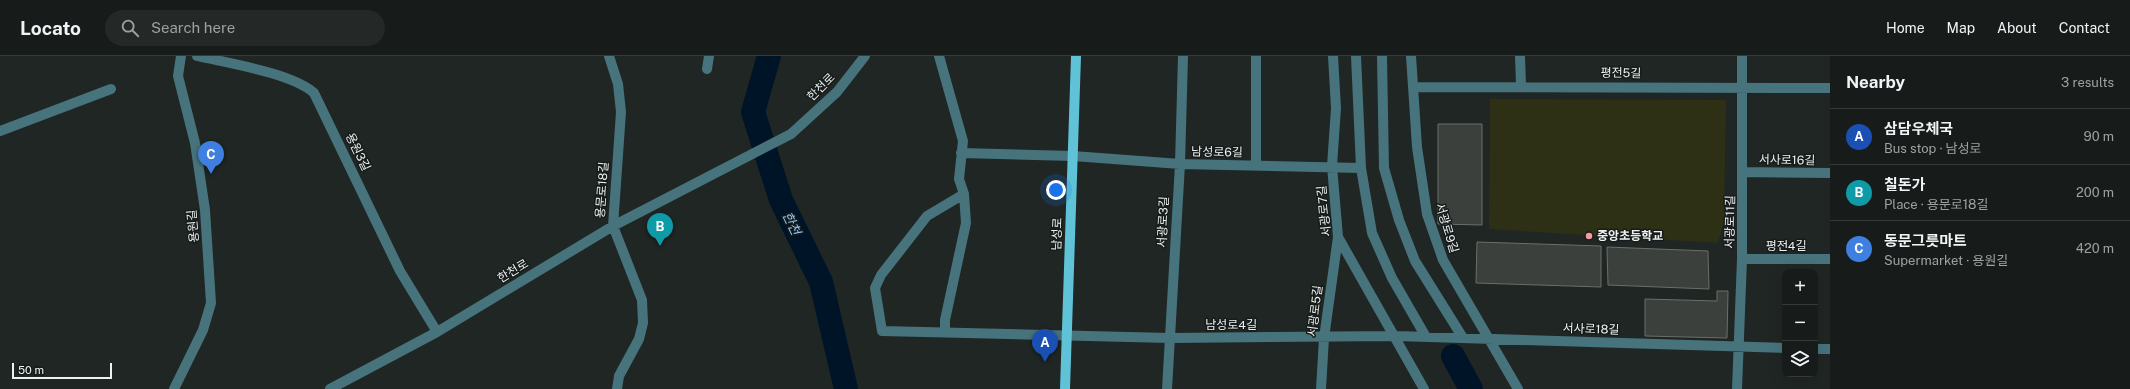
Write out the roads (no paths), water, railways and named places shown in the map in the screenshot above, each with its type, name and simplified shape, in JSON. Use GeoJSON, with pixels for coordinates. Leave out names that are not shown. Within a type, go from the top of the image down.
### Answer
{"type":"FeatureCollection","features":[{"type":"Feature","properties":{"kind":"main road","name":"남성로"},"geometry":{"type":"LineString","coordinates":[[1065,389],[1076,56]]}},
{"type":"Feature","properties":{"kind":"street","name":"용원길"},"geometry":{"type":"LineString","coordinates":[[174,389],[203,330],[211,303],[205,210],[195,142],[178,76],[181,56]]}},
{"type":"Feature","properties":{"kind":"street","name":"용원3길"},"geometry":{"type":"LineString","coordinates":[[197,56],[280,77],[308,88],[314,93],[400,271],[437,332]]}},
{"type":"Feature","properties":{"kind":"street","name":"용문로18길"},"geometry":{"type":"LineString","coordinates":[[609,56],[618,84],[621,112],[613,226],[642,300],[643,323],[639,339],[619,376],[617,389]]}},
{"type":"Feature","properties":{"kind":"street"},"geometry":{"type":"LineString","coordinates":[[707,69],[709,56]]}},
{"type":"Feature","properties":{"kind":"street","name":"한천로"},"geometry":{"type":"LineString","coordinates":[[330,389],[437,332],[613,226],[709,175],[791,134],[837,92],[865,56]]}},
{"type":"Feature","properties":{"kind":"street"},"geometry":{"type":"LineString","coordinates":[[939,56],[963,141],[959,179],[964,194],[966,223],[945,320],[945,332]]}},
{"type":"Feature","properties":{"kind":"street","name":"서광로3길"},"geometry":{"type":"LineString","coordinates":[[1168,389],[1180,164],[1183,56]]}},
{"type":"Feature","properties":{"kind":"street"},"geometry":{"type":"LineString","coordinates":[[1256,56],[1256,165]]}},
{"type":"Feature","properties":{"kind":"street","name":"서광로7길"},"geometry":{"type":"LineString","coordinates":[[1333,56],[1336,108],[1332,166],[1338,237],[1396,336],[1424,389]]}},
{"type":"Feature","properties":{"kind":"street"},"geometry":{"type":"LineString","coordinates":[[1356,56],[1361,168],[1372,233],[1392,278],[1426,337]]}},
{"type":"Feature","properties":{"kind":"street"},"geometry":{"type":"LineString","coordinates":[[1382,56],[1384,168],[1399,220],[1415,261],[1463,338]]}},
{"type":"Feature","properties":{"kind":"street","name":"서광로9길"},"geometry":{"type":"LineString","coordinates":[[1411,56],[1417,147],[1427,214],[1443,260],[1518,389]]}},
{"type":"Feature","properties":{"kind":"street"},"geometry":{"type":"LineString","coordinates":[[1520,56],[1521,86]]}},
{"type":"Feature","properties":{"kind":"street","name":"서광로11길"},"geometry":{"type":"LineString","coordinates":[[1737,389],[1744,172],[1742,56]]}},
{"type":"Feature","properties":{"kind":"street","name":"평전5길"},"geometry":{"type":"LineString","coordinates":[[1412,87],[1521,86],[1830,88]]}},
{"type":"Feature","properties":{"kind":"street"},"geometry":{"type":"LineString","coordinates":[[0,131],[111,89]]}},
{"type":"Feature","properties":{"kind":"street","name":"남성로6길"},"geometry":{"type":"LineString","coordinates":[[961,153],[1073,156],[1180,164],[1332,166],[1361,168]]}},
{"type":"Feature","properties":{"kind":"street","name":"서사로16길"},"geometry":{"type":"LineString","coordinates":[[1744,172],[1830,173]]}},
{"type":"Feature","properties":{"kind":"street","name":"남성로4길"},"geometry":{"type":"LineString","coordinates":[[964,194],[927,216],[882,276],[875,288],[882,331],[1170,338],[1324,338],[1396,336]]}},
{"type":"Feature","properties":{"kind":"street","name":"서광로5길"},"geometry":{"type":"LineString","coordinates":[[1321,389],[1324,338],[1338,237]]}},
{"type":"Feature","properties":{"kind":"street","name":"평전4길"},"geometry":{"type":"LineString","coordinates":[[1742,259],[1830,259]]}},
{"type":"Feature","properties":{"kind":"street","name":"서사로18길"},"geometry":{"type":"LineString","coordinates":[[1396,336],[1738,348],[1782,348]]}},
{"type":"Feature","properties":{"kind":"street"},"geometry":{"type":"LineString","coordinates":[[1818,349],[1830,349]]}},
{"type":"Feature","properties":{"kind":"waterway","name":"한천"},"geometry":{"type":"LineString","coordinates":[[769,56],[753,112],[781,200],[821,282],[846,389]]}},
{"type":"Feature","properties":{"kind":"waterway"},"geometry":{"type":"LineString","coordinates":[[1453,356],[1471,389]]}},
{"type":"Feature","properties":{"kind":"place","name":"동문그릇마트"},"geometry":{"type":"Point","coordinates":[211,174]}},
{"type":"Feature","properties":{"kind":"place","name":"중앙초등학교"},"geometry":{"type":"Point","coordinates":[1589,236]}},
{"type":"Feature","properties":{"kind":"place","name":"칠돈가"},"geometry":{"type":"Point","coordinates":[660,246]}},
{"type":"Feature","properties":{"kind":"place","name":"삼담우체국"},"geometry":{"type":"Point","coordinates":[1045,362]}}]}
